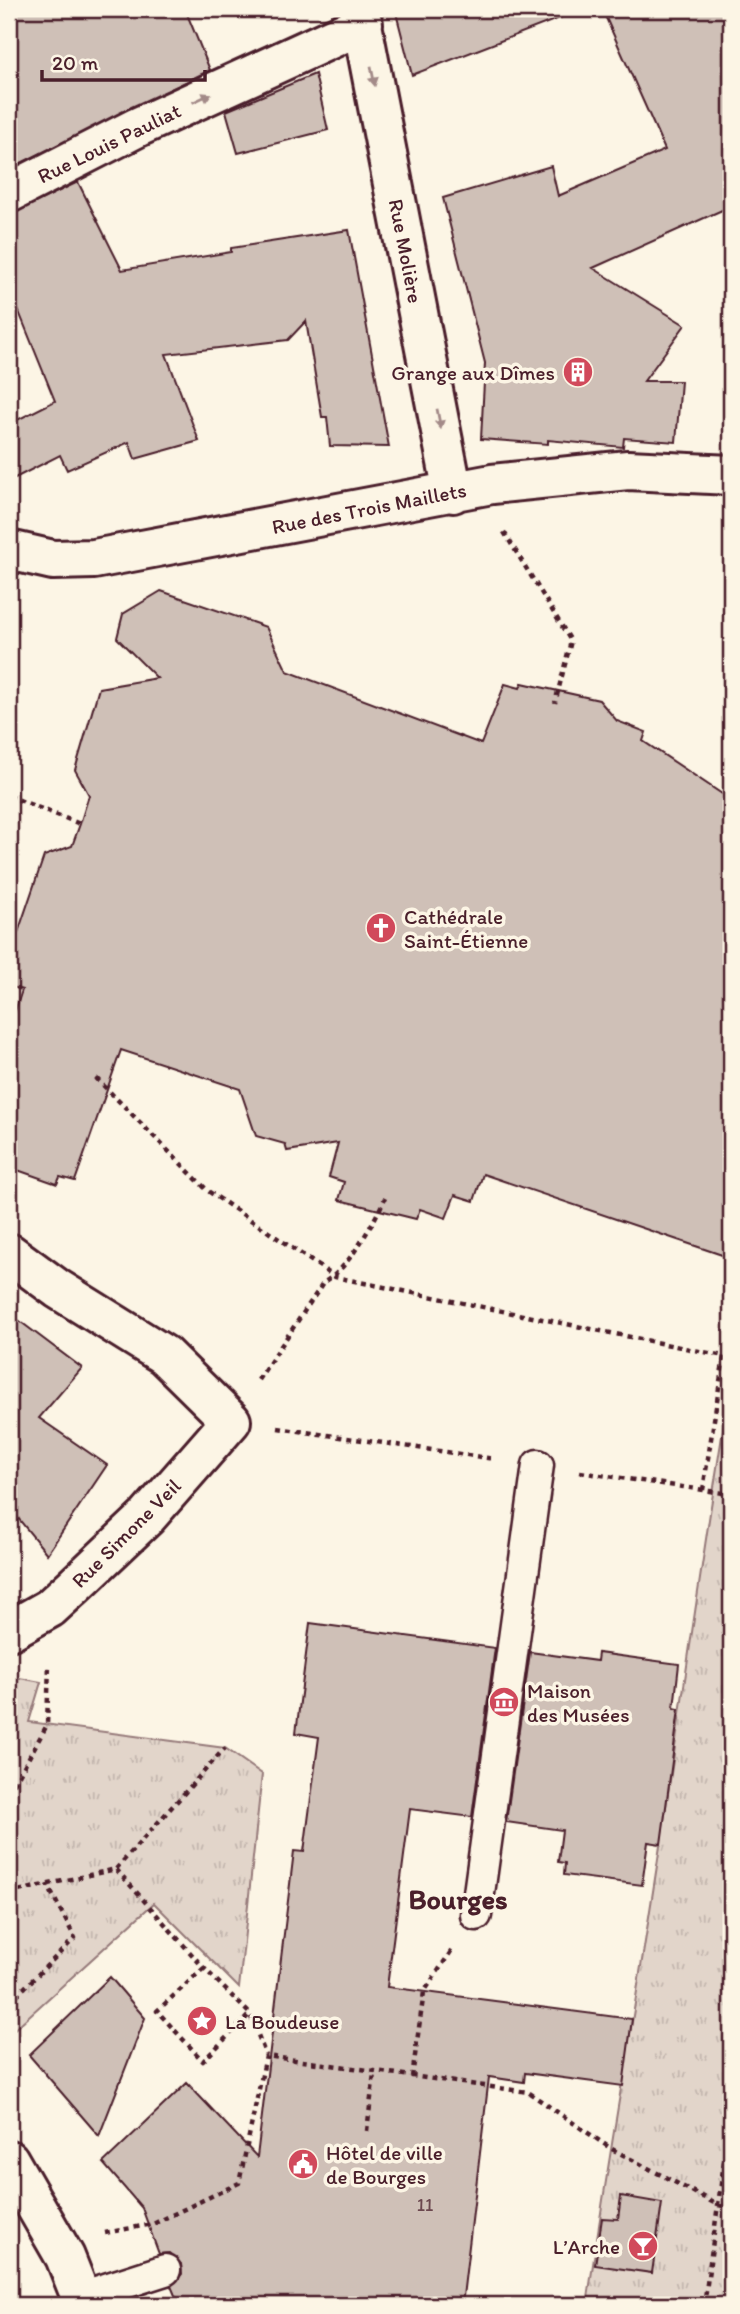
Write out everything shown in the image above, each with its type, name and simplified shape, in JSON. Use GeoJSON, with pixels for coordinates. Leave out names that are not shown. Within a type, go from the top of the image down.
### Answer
{"type":"FeatureCollection","features":[{"type":"Feature","properties":{"kind":"street","name":"Rue Louis Pauliat"},"geometry":{"type":"LineString","coordinates":[[9,193],[361,16]]}},
{"type":"Feature","properties":{"kind":"street","name":"Rue Molière"},"geometry":{"type":"LineString","coordinates":[[361,16],[453,493]]}},
{"type":"Feature","properties":{"kind":"street","name":"Rue des Trois Maillets"},"geometry":{"type":"LineString","coordinates":[[9,550],[53,560],[94,559],[492,484],[628,470],[731,475]]}},
{"type":"Feature","properties":{"kind":"street"},"geometry":{"type":"LineString","coordinates":[[9,1253],[58,1289],[164,1355],[231,1421]]}},
{"type":"Feature","properties":{"kind":"street","name":"Rue Simone Veil"},"geometry":{"type":"LineString","coordinates":[[9,1631],[50,1608],[147,1517],[231,1421]]}},
{"type":"Feature","properties":{"kind":"street"},"geometry":{"type":"LineString","coordinates":[[9,2160],[55,2244],[57,2262],[80,2303]]}},
{"type":"Feature","properties":{"kind":"lane"},"geometry":{"type":"LineString","coordinates":[[476,1915],[538,1465]]}},
{"type":"Feature","properties":{"kind":"lane"},"geometry":{"type":"LineString","coordinates":[[80,2303],[165,2270]]}},
{"type":"Feature","properties":{"kind":"path"},"geometry":{"type":"LineString","coordinates":[[492,484],[498,522],[571,641],[555,703]]}},
{"type":"Feature","properties":{"kind":"path"},"geometry":{"type":"LineString","coordinates":[[9,796],[80,824]]}},
{"type":"Feature","properties":{"kind":"path"},"geometry":{"type":"LineString","coordinates":[[96,1078],[208,1191],[335,1277],[724,1356],[731,1355]]}},
{"type":"Feature","properties":{"kind":"path"},"geometry":{"type":"LineString","coordinates":[[385,1198],[376,1219],[335,1277],[324,1282],[231,1421],[731,1494]]}},
{"type":"Feature","properties":{"kind":"path"},"geometry":{"type":"LineString","coordinates":[[703,1490],[724,1356]]}},
{"type":"Feature","properties":{"kind":"path"},"geometry":{"type":"LineString","coordinates":[[9,1793],[47,1725],[50,1608]]}},
{"type":"Feature","properties":{"kind":"path"},"geometry":{"type":"LineString","coordinates":[[9,1892],[116,1868],[225,1748]]}},
{"type":"Feature","properties":{"kind":"path"},"geometry":{"type":"LineString","coordinates":[[55,2244],[153,2224],[239,2183],[265,2056],[250,2014],[204,1968],[116,1868]]}},
{"type":"Feature","properties":{"kind":"path"},"geometry":{"type":"LineString","coordinates":[[9,2003],[75,1938],[47,1884]]}},
{"type":"Feature","properties":{"kind":"path"},"geometry":{"type":"LineString","coordinates":[[412,2077],[424,1992],[476,1915]]}},
{"type":"Feature","properties":{"kind":"path"},"geometry":{"type":"LineString","coordinates":[[204,1968],[157,2011],[203,2061],[250,2014]]}},
{"type":"Feature","properties":{"kind":"path"},"geometry":{"type":"LineString","coordinates":[[9,2023],[14,2028]]}},
{"type":"Feature","properties":{"kind":"path"},"geometry":{"type":"LineString","coordinates":[[265,2056],[528,2092],[610,2148],[718,2205],[731,2208]]}},
{"type":"Feature","properties":{"kind":"path"},"geometry":{"type":"LineString","coordinates":[[367,2131],[374,2073]]}},
{"type":"Feature","properties":{"kind":"path"},"geometry":{"type":"LineString","coordinates":[[704,2305],[731,2112]]}},
{"type":"Feature","properties":{"kind":"green space"},"geometry":{"type":"Polygon","coordinates":[[[731,1381],[731,2305],[587,2305],[651,1903],[731,1381]]]}},
{"type":"Feature","properties":{"kind":"green space"},"geometry":{"type":"Polygon","coordinates":[[[9,1676],[41,1682],[29,1722],[225,1748],[262,1774],[239,1988],[154,1903],[9,2034],[9,1676]]]}},
{"type":"Feature","properties":{"kind":"building"},"geometry":{"type":"Polygon","coordinates":[[[9,9],[185,9],[210,70],[9,169],[9,9]]]}},
{"type":"Feature","properties":{"kind":"building"},"geometry":{"type":"Polygon","coordinates":[[[395,9],[572,9],[573,13],[412,75],[395,9]]]}},
{"type":"Feature","properties":{"kind":"building"},"geometry":{"type":"Polygon","coordinates":[[[602,9],[731,9],[731,206],[593,268],[685,325],[644,381],[681,381],[676,442],[624,438],[623,447],[548,440],[548,444],[481,439],[485,363],[443,198],[551,166],[558,196],[665,150],[602,9]]]}},
{"type":"Feature","properties":{"kind":"building"},"geometry":{"type":"Polygon","coordinates":[[[315,74],[328,130],[238,153],[226,111],[315,74]]]}},
{"type":"Feature","properties":{"kind":"building"},"geometry":{"type":"Polygon","coordinates":[[[78,182],[122,270],[231,252],[231,248],[349,230],[389,447],[330,446],[327,417],[322,417],[306,321],[288,340],[166,354],[199,441],[135,459],[129,442],[67,470],[60,455],[9,481],[9,424],[55,401],[9,287],[9,215],[78,182]]]}},
{"type":"Feature","properties":{"kind":"building","name":"Cathédrale Saint-Étienne"},"geometry":{"type":"Polygon","coordinates":[[[161,591],[266,627],[287,671],[481,744],[505,684],[520,688],[522,683],[599,700],[617,721],[646,732],[643,741],[731,800],[731,1258],[483,1174],[474,1201],[455,1195],[446,1218],[420,1209],[416,1219],[339,1200],[344,1182],[329,1177],[338,1143],[287,1151],[285,1144],[256,1136],[240,1089],[121,1050],[75,1181],[60,1177],[57,1184],[9,1167],[9,1029],[22,990],[9,986],[9,959],[44,856],[72,846],[80,824],[89,795],[75,770],[99,688],[157,678],[117,638],[123,614],[161,591]]]}},
{"type":"Feature","properties":{"kind":"building"},"geometry":{"type":"Polygon","coordinates":[[[9,1313],[82,1368],[39,1418],[107,1465],[47,1554],[9,1507],[9,1313]]]}},
{"type":"Feature","properties":{"kind":"building"},"geometry":{"type":"Polygon","coordinates":[[[310,1623],[495,1648],[472,1817],[410,1809],[387,1987],[632,2019],[623,2086],[525,2073],[524,2082],[489,2077],[462,2305],[179,2305],[171,2286],[182,2274],[181,2264],[169,2253],[159,2254],[142,2208],[103,2163],[187,2083],[257,2157],[294,1851],[304,1852],[319,1737],[296,1733],[310,1623]]]}},
{"type":"Feature","properties":{"kind":"building"},"geometry":{"type":"Polygon","coordinates":[[[530,1652],[597,1661],[598,1653],[679,1664],[674,1708],[679,1709],[661,1844],[648,1842],[642,1885],[564,1875],[565,1863],[558,1862],[562,1830],[506,1822],[530,1652]]]}},
{"type":"Feature","properties":{"kind":"building"},"geometry":{"type":"Polygon","coordinates":[[[110,1977],[145,2018],[99,2136],[29,2055],[110,1977]]]}},
{"type":"Feature","properties":{"kind":"building"},"geometry":{"type":"Polygon","coordinates":[[[621,2196],[662,2203],[652,2273],[595,2265],[602,2218],[618,2219],[621,2196]]]}},
{"type":"Feature","properties":{"kind":"place","name":"Grange aux Dîmes"},"geometry":{"type":"Point","coordinates":[578,372]}},
{"type":"Feature","properties":{"kind":"place","name":"Cathédrale Saint-Étienne"},"geometry":{"type":"Point","coordinates":[381,928]}},
{"type":"Feature","properties":{"kind":"place","name":"Maison des Musées"},"geometry":{"type":"Point","coordinates":[504,1702]}},
{"type":"Feature","properties":{"kind":"place","name":"La Boudeuse"},"geometry":{"type":"Point","coordinates":[202,2021]}},
{"type":"Feature","properties":{"kind":"place","name":"Hôtel de ville de Bourges"},"geometry":{"type":"Point","coordinates":[303,2164]}},
{"type":"Feature","properties":{"kind":"place","name":"L’Arche"},"geometry":{"type":"Point","coordinates":[643,2246]}},
{"type":"Feature","properties":{"kind":"district","name":"Bourges"},"geometry":{"type":"Point","coordinates":[458,1899]}}]}
